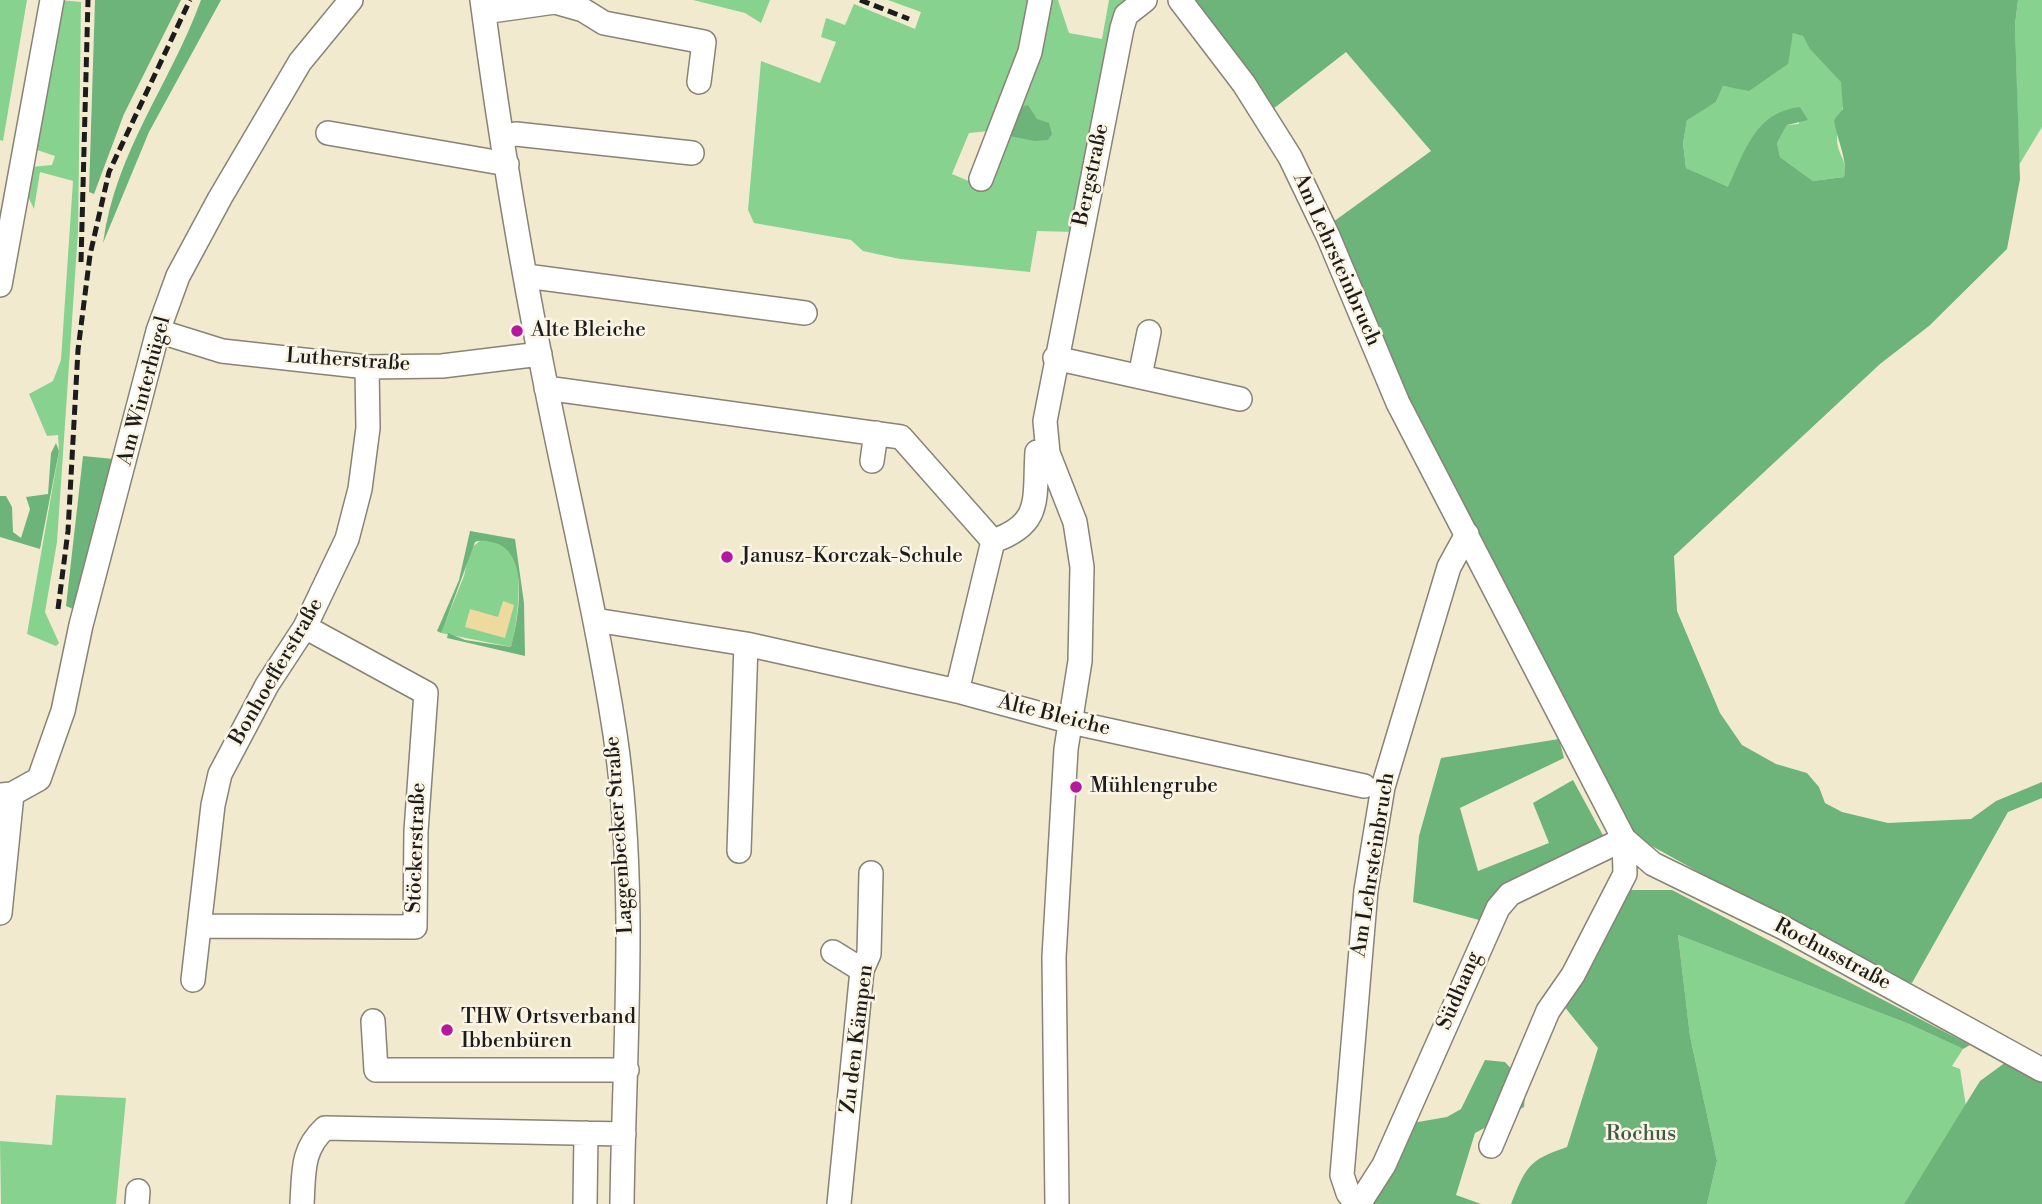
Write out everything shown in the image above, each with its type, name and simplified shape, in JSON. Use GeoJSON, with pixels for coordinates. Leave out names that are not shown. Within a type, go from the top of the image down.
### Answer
{"type":"FeatureCollection","features":[{"type":"Feature","properties":{"kind":"street"},"geometry":{"type":"LineString","coordinates":[[0,285],[52,0]]}},
{"type":"Feature","properties":{"kind":"street","name":"Am Winterhügel"},"geometry":{"type":"LineString","coordinates":[[6,794],[39,779],[63,711],[81,625],[158,331],[178,276],[220,198],[300,62],[351,0]]}},
{"type":"Feature","properties":{"kind":"street"},"geometry":{"type":"LineString","coordinates":[[981,179],[1030,52],[1040,0]]}},
{"type":"Feature","properties":{"kind":"street","name":"Bergstraße"},"geometry":{"type":"LineString","coordinates":[[1071,722],[1080,661],[1082,567],[1074,522],[1048,453],[1045,421],[1055,358],[1122,28],[1126,15],[1145,0]]}},
{"type":"Feature","properties":{"kind":"street","name":"Am Lehrsteinbruch"},"geometry":{"type":"LineString","coordinates":[[1180,0],[1244,84],[1290,157],[1328,236],[1398,402],[1624,839]]}},
{"type":"Feature","properties":{"kind":"street"},"geometry":{"type":"LineString","coordinates":[[483,6],[555,2],[583,9],[604,23],[704,42],[699,82]]}},
{"type":"Feature","properties":{"kind":"street","name":"Laggenbecker Straße"},"geometry":{"type":"LineString","coordinates":[[483,6],[526,276],[546,388],[595,620],[621,792],[627,954],[627,1070],[622,1204]]}},
{"type":"Feature","properties":{"kind":"street"},"geometry":{"type":"LineString","coordinates":[[328,133],[507,164]]}},
{"type":"Feature","properties":{"kind":"street"},"geometry":{"type":"LineString","coordinates":[[502,137],[516,134],[692,153]]}},
{"type":"Feature","properties":{"kind":"street"},"geometry":{"type":"LineString","coordinates":[[526,276],[805,313]]}},
{"type":"Feature","properties":{"kind":"street","name":"Lutherstraße"},"geometry":{"type":"LineString","coordinates":[[158,331],[222,351],[367,367],[442,366],[540,354]]}},
{"type":"Feature","properties":{"kind":"street"},"geometry":{"type":"LineString","coordinates":[[1140,376],[1149,332]]}},
{"type":"Feature","properties":{"kind":"street"},"geometry":{"type":"LineString","coordinates":[[1055,358],[1240,399]]}},
{"type":"Feature","properties":{"kind":"street","name":"Bonhoefferstraße"},"geometry":{"type":"LineString","coordinates":[[193,980],[213,805],[220,774],[267,685],[305,627],[348,539],[360,489],[368,428],[367,367]]}},
{"type":"Feature","properties":{"kind":"street"},"geometry":{"type":"LineString","coordinates":[[546,388],[901,437],[993,541]]}},
{"type":"Feature","properties":{"kind":"street"},"geometry":{"type":"LineString","coordinates":[[872,461],[876,433]]}},
{"type":"Feature","properties":{"kind":"street"},"geometry":{"type":"LineString","coordinates":[[993,541],[1016,533],[1025,526],[1032,510],[1037,452]]}},
{"type":"Feature","properties":{"kind":"street","name":"Am Lehrsteinbruch"},"geometry":{"type":"LineString","coordinates":[[1358,1204],[1348,1193],[1342,1175],[1366,890],[1383,787],[1449,567],[1467,534]]}},
{"type":"Feature","properties":{"kind":"street"},"geometry":{"type":"LineString","coordinates":[[957,691],[993,541]]}},
{"type":"Feature","properties":{"kind":"street","name":"Alte Bleiche"},"geometry":{"type":"LineString","coordinates":[[595,620],[746,644],[957,691],[1071,722],[1364,786]]}},
{"type":"Feature","properties":{"kind":"street","name":"Stöckerstraße"},"geometry":{"type":"LineString","coordinates":[[201,926],[415,927],[416,831],[426,693],[305,627]]}},
{"type":"Feature","properties":{"kind":"street"},"geometry":{"type":"LineString","coordinates":[[739,851],[746,644]]}},
{"type":"Feature","properties":{"kind":"street"},"geometry":{"type":"LineString","coordinates":[[1057,1204],[1054,957],[1066,749],[1071,722]]}},
{"type":"Feature","properties":{"kind":"street"},"geometry":{"type":"LineString","coordinates":[[0,914],[6,794]]}},
{"type":"Feature","properties":{"kind":"street"},"geometry":{"type":"LineString","coordinates":[[1491,1146],[1548,1011],[1573,975],[1625,874],[1624,839]]}},
{"type":"Feature","properties":{"kind":"street","name":"Rochusstraße"},"geometry":{"type":"LineString","coordinates":[[1624,839],[1653,863],[1784,928],[2042,1070]]}},
{"type":"Feature","properties":{"kind":"street","name":"Südhang"},"geometry":{"type":"LineString","coordinates":[[1358,1204],[1384,1165],[1498,908],[1510,894],[1624,839]]}},
{"type":"Feature","properties":{"kind":"street","name":"Zu den Kämpen"},"geometry":{"type":"LineString","coordinates":[[839,1204],[862,970],[869,954],[871,873]]}},
{"type":"Feature","properties":{"kind":"street"},"geometry":{"type":"LineString","coordinates":[[833,952],[862,970]]}},
{"type":"Feature","properties":{"kind":"street"},"geometry":{"type":"LineString","coordinates":[[373,1021],[376,1070],[627,1070]]}},
{"type":"Feature","properties":{"kind":"street"},"geometry":{"type":"LineString","coordinates":[[302,1204],[305,1161],[312,1140],[325,1128],[624,1134]]}},
{"type":"Feature","properties":{"kind":"street"},"geometry":{"type":"LineString","coordinates":[[585,1204],[586,1133]]}},
{"type":"Feature","properties":{"kind":"green space"},"geometry":{"type":"Polygon","coordinates":[[[0,0],[27,0],[3,141],[0,140],[0,0]]]}},
{"type":"Feature","properties":{"kind":"green space"},"geometry":{"type":"Polygon","coordinates":[[[60,0],[81,2],[78,232],[57,542],[45,612],[59,643],[56,646],[27,634],[59,451],[58,435],[47,436],[29,394],[53,381],[61,360],[73,181],[40,172],[34,209],[26,192],[31,167],[52,165],[55,156],[31,148],[60,0]]]}},
{"type":"Feature","properties":{"kind":"green space"},"geometry":{"type":"Polygon","coordinates":[[[95,0],[181,0],[124,114],[94,194],[89,192],[95,0]]]}},
{"type":"Feature","properties":{"kind":"green space"},"geometry":{"type":"Polygon","coordinates":[[[201,0],[221,0],[149,132],[103,243],[119,178],[201,0]]]}},
{"type":"Feature","properties":{"kind":"green space"},"geometry":{"type":"Polygon","coordinates":[[[693,0],[770,0],[761,23],[745,13],[693,0]]]}},
{"type":"Feature","properties":{"kind":"green space"},"geometry":{"type":"Polygon","coordinates":[[[888,0],[1034,0],[1029,38],[989,131],[969,133],[952,174],[983,187],[1046,0],[1058,0],[1069,33],[1102,39],[1109,0],[1124,0],[1075,232],[1037,231],[1030,272],[900,259],[863,251],[851,240],[754,223],[748,210],[761,61],[820,83],[836,42],[821,37],[826,18],[845,25],[854,4],[915,29],[921,12],[888,0]]]}},
{"type":"Feature","properties":{"kind":"green space"},"geometry":{"type":"Polygon","coordinates":[[[1190,0],[2018,0],[2015,25],[2020,179],[2007,249],[1929,326],[1880,364],[1674,556],[1677,611],[1720,713],[1742,745],[1776,764],[1807,773],[1819,787],[1825,803],[1842,812],[1888,823],[1971,819],[1996,801],[2042,782],[2042,798],[2008,812],[1912,983],[1884,975],[1632,835],[1404,398],[1333,222],[1431,151],[1346,52],[1273,109],[1190,0]],[[1793,33],[1788,64],[1749,91],[1723,86],[1716,102],[1687,120],[1683,143],[1686,168],[1728,187],[1746,147],[1762,125],[1785,110],[1800,107],[1808,120],[1787,125],[1777,143],[1780,157],[1813,181],[1844,177],[1843,157],[1834,120],[1843,109],[1841,82],[1810,49],[1803,36],[1793,33]]]}},
{"type":"Feature","properties":{"kind":"green space"},"geometry":{"type":"Polygon","coordinates":[[[2018,0],[2042,0],[2042,127],[2019,165],[2015,25],[2018,0]]]}},
{"type":"Feature","properties":{"kind":"green space"},"geometry":{"type":"Polygon","coordinates":[[[1793,32],[1803,36],[1833,71],[1844,90],[1837,139],[1844,165],[1844,177],[1813,181],[1780,157],[1777,143],[1787,125],[1799,124],[1800,107],[1743,156],[1728,188],[1686,168],[1683,143],[1687,119],[1716,102],[1723,86],[1749,90],[1787,64],[1793,32]]]}},
{"type":"Feature","properties":{"kind":"green space"},"geometry":{"type":"Polygon","coordinates":[[[1028,105],[1037,119],[1049,123],[1052,134],[1048,140],[1035,141],[1009,136],[1021,107],[1028,105]]]}},
{"type":"Feature","properties":{"kind":"green space"},"geometry":{"type":"Polygon","coordinates":[[[56,443],[59,451],[40,549],[0,537],[0,496],[6,496],[12,507],[13,532],[21,538],[30,509],[26,497],[48,494],[51,453],[56,443]]]}},
{"type":"Feature","properties":{"kind":"green space"},"geometry":{"type":"Polygon","coordinates":[[[83,456],[114,459],[78,611],[66,606],[83,456]]]}},
{"type":"Feature","properties":{"kind":"green space"},"geometry":{"type":"Polygon","coordinates":[[[470,531],[515,539],[524,603],[525,656],[447,638],[448,633],[465,640],[511,647],[519,603],[517,570],[504,547],[491,542],[475,542],[444,626],[441,633],[437,631],[459,580],[470,531]]]}},
{"type":"Feature","properties":{"kind":"green space"},"geometry":{"type":"Polygon","coordinates":[[[481,540],[505,545],[514,556],[518,596],[511,647],[441,633],[464,576],[470,549],[481,540]]]}},
{"type":"Feature","properties":{"kind":"green space"},"geometry":{"type":"Polygon","coordinates":[[[1559,739],[1564,758],[1460,808],[1478,871],[1549,843],[1533,803],[1573,780],[1605,839],[1506,889],[1479,920],[1413,902],[1419,836],[1441,758],[1559,739]]]}},
{"type":"Feature","properties":{"kind":"green space","name":"Rochus"},"geometry":{"type":"Polygon","coordinates":[[[1623,890],[1672,890],[1970,1045],[1963,1049],[1909,1024],[1678,935],[1690,1036],[1717,1161],[1707,1204],[1511,1204],[1530,1166],[1544,1156],[1567,1147],[1598,1048],[1563,1005],[1623,890]]]}},
{"type":"Feature","properties":{"kind":"green space"},"geometry":{"type":"Polygon","coordinates":[[[1678,935],[1909,1024],[1963,1049],[1952,1066],[1960,1069],[1966,1106],[1904,1204],[1707,1204],[1717,1161],[1690,1036],[1678,935]]]}},
{"type":"Feature","properties":{"kind":"green space"},"geometry":{"type":"Polygon","coordinates":[[[1485,1060],[1505,1062],[1526,1085],[1524,1107],[1475,1133],[1456,1195],[1481,1204],[1369,1204],[1412,1123],[1447,1117],[1461,1109],[1485,1060]]]}},
{"type":"Feature","properties":{"kind":"green space"},"geometry":{"type":"Polygon","coordinates":[[[2006,1062],[2042,1083],[2042,1204],[1904,1204],[1980,1081],[2006,1062]]]}},
{"type":"Feature","properties":{"kind":"green space"},"geometry":{"type":"Polygon","coordinates":[[[56,1095],[126,1098],[116,1204],[1,1204],[0,1141],[52,1145],[56,1095]]]}},
{"type":"Feature","properties":{"kind":"sand"},"geometry":{"type":"Polygon","coordinates":[[[503,601],[514,605],[505,638],[465,627],[470,609],[498,617],[503,601]]]}},
{"type":"Feature","properties":{"kind":"railway"},"geometry":{"type":"LineString","coordinates":[[81,262],[88,0]]}},
{"type":"Feature","properties":{"kind":"railway"},"geometry":{"type":"LineString","coordinates":[[58,609],[68,531],[78,350],[90,255],[109,172],[190,0]]}},
{"type":"Feature","properties":{"kind":"railway"},"geometry":{"type":"LineString","coordinates":[[860,0],[909,19]]}},
{"type":"Feature","properties":{"kind":"place","name":"Alte Bleiche"},"geometry":{"type":"Point","coordinates":[517,331]}},
{"type":"Feature","properties":{"kind":"place","name":"Janusz-Korczak-Schule"},"geometry":{"type":"Point","coordinates":[727,557]}},
{"type":"Feature","properties":{"kind":"place","name":"Mühlengrube"},"geometry":{"type":"Point","coordinates":[1076,787]}},
{"type":"Feature","properties":{"kind":"place","name":"THW Ortsverband Ibbenbüren"},"geometry":{"type":"Point","coordinates":[447,1030]}}]}
